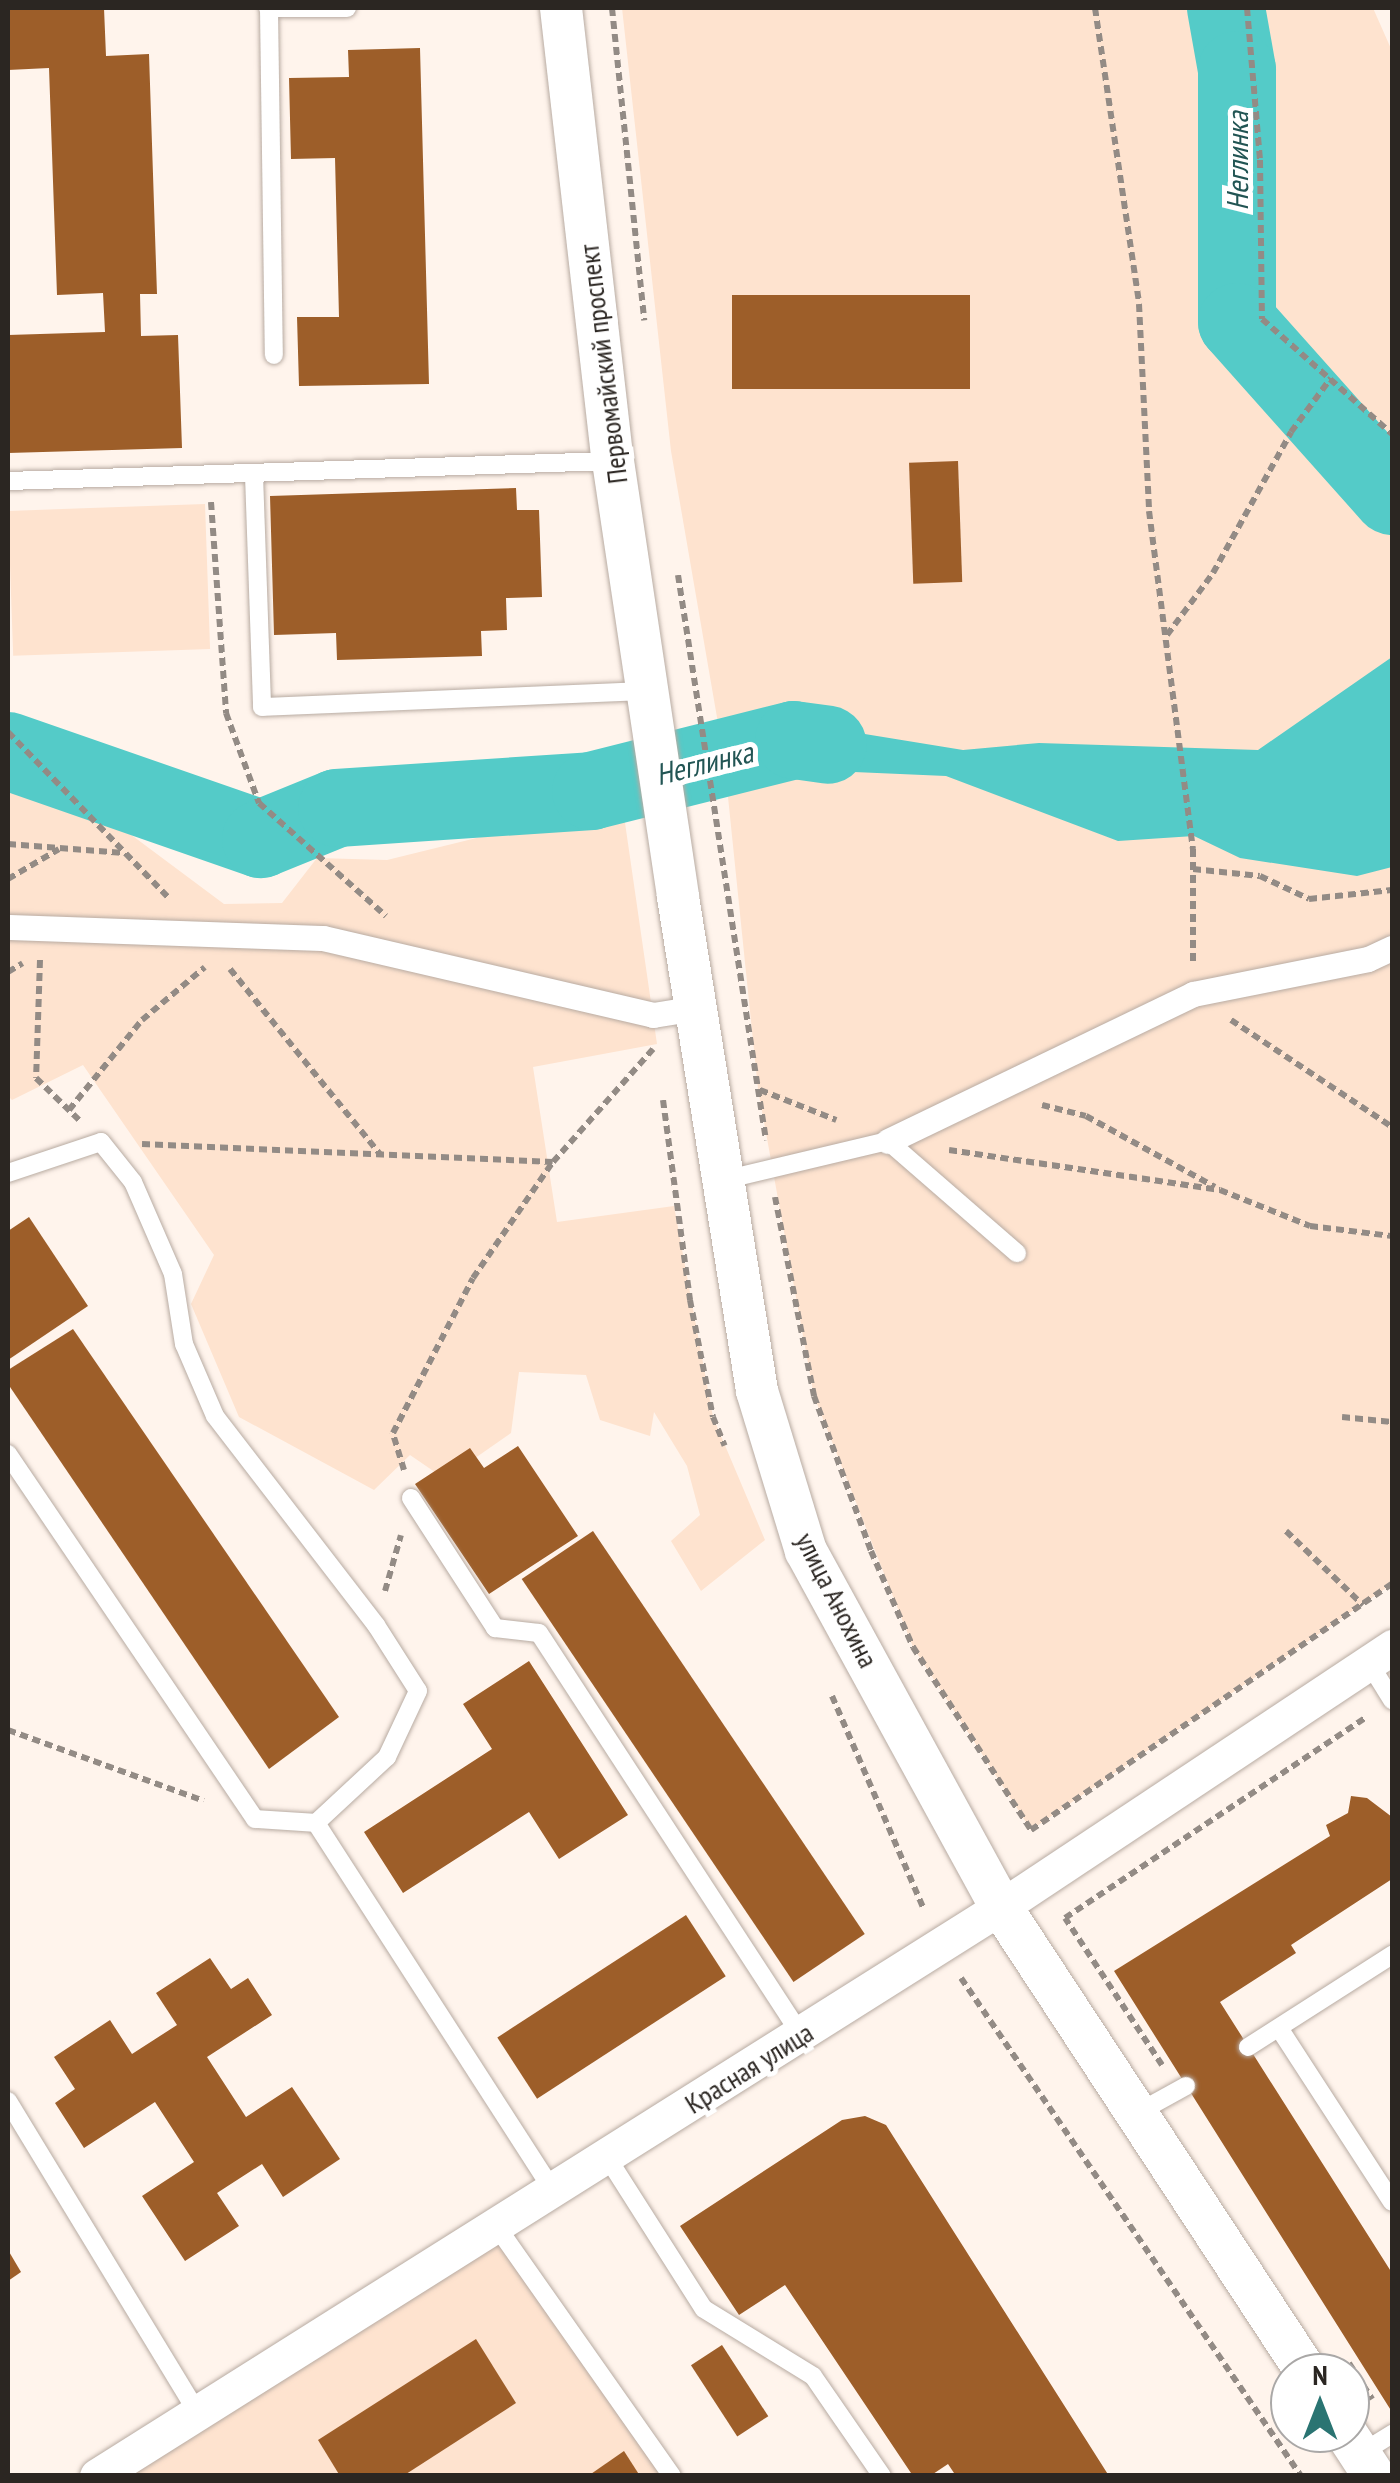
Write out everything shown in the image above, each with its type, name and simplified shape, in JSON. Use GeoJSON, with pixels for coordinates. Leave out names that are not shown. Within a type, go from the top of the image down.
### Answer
{"type":"FeatureCollection","features":[{"type":"Feature","properties":{"kind":"street","name":"Первомайский проспект"},"geometry":{"type":"LineString","coordinates":[[561,8],[613,461],[650,705]]}},
{"type":"Feature","properties":{"kind":"street","name":"улица Анохина"},"geometry":{"type":"LineString","coordinates":[[650,705],[757,1391],[806,1551],[1002,1908],[1294,2353]]}},
{"type":"Feature","properties":{"kind":"street"},"geometry":{"type":"LineString","coordinates":[[8,926],[323,938],[653,1015],[696,1008]]}},
{"type":"Feature","properties":{"kind":"street"},"geometry":{"type":"LineString","coordinates":[[888,1141],[1193,994],[1368,960],[1392,948]]}},
{"type":"Feature","properties":{"kind":"street","name":"Красная улица"},"geometry":{"type":"LineString","coordinates":[[97,2476],[1002,1908],[1381,1655]]}},
{"type":"Feature","properties":{"kind":"lane"},"geometry":{"type":"LineString","coordinates":[[274,355],[268,8],[348,8]]}},
{"type":"Feature","properties":{"kind":"lane"},"geometry":{"type":"LineString","coordinates":[[8,482],[613,461]]}},
{"type":"Feature","properties":{"kind":"lane"},"geometry":{"type":"LineString","coordinates":[[254,474],[262,707],[650,705]]}},
{"type":"Feature","properties":{"kind":"lane"},"geometry":{"type":"LineString","coordinates":[[723,1180],[771,1173],[888,1141],[1017,1253]]}},
{"type":"Feature","properties":{"kind":"lane"},"geometry":{"type":"LineString","coordinates":[[8,1173],[102,1142],[133,1182],[173,1274],[184,1344],[215,1416],[376,1625],[418,1690],[387,1757],[316,1823],[255,1820],[8,1454]]}},
{"type":"Feature","properties":{"kind":"lane"},"geometry":{"type":"LineString","coordinates":[[411,1498],[496,1628],[539,1633],[800,2035]]}},
{"type":"Feature","properties":{"kind":"lane"},"geometry":{"type":"LineString","coordinates":[[1381,1655],[1392,1700]]}},
{"type":"Feature","properties":{"kind":"lane"},"geometry":{"type":"LineString","coordinates":[[316,1823],[553,2192]]}},
{"type":"Feature","properties":{"kind":"lane"},"geometry":{"type":"LineString","coordinates":[[1248,2046],[1392,1955]]}},
{"type":"Feature","properties":{"kind":"lane"},"geometry":{"type":"LineString","coordinates":[[1279,2028],[1392,2202]]}},
{"type":"Feature","properties":{"kind":"lane"},"geometry":{"type":"LineString","coordinates":[[1137,2114],[1186,2086]]}},
{"type":"Feature","properties":{"kind":"lane"},"geometry":{"type":"LineString","coordinates":[[8,2101],[14,2127],[198,2413]]}},
{"type":"Feature","properties":{"kind":"lane"},"geometry":{"type":"LineString","coordinates":[[607,2157],[704,2309],[813,2376],[882,2476]]}},
{"type":"Feature","properties":{"kind":"lane"},"geometry":{"type":"LineString","coordinates":[[497,2227],[672,2476]]}},
{"type":"Feature","properties":{"kind":"path"},"geometry":{"type":"LineString","coordinates":[[612,8],[646,337]]}},
{"type":"Feature","properties":{"kind":"path"},"geometry":{"type":"LineString","coordinates":[[1095,8],[1139,304],[1149,511],[1193,849]]}},
{"type":"Feature","properties":{"kind":"path"},"geometry":{"type":"LineString","coordinates":[[1246,8],[1260,160],[1262,319],[1392,434]]}},
{"type":"Feature","properties":{"kind":"path"},"geometry":{"type":"LineString","coordinates":[[1166,636],[1213,573],[1291,432],[1332,378]]}},
{"type":"Feature","properties":{"kind":"path"},"geometry":{"type":"LineString","coordinates":[[210,477],[226,713],[259,803],[317,858]]}},
{"type":"Feature","properties":{"kind":"path"},"geometry":{"type":"LineString","coordinates":[[676,566],[771,1173],[814,1396],[871,1552],[913,1647],[1032,1830],[1392,1584]]}},
{"type":"Feature","properties":{"kind":"path"},"geometry":{"type":"LineString","coordinates":[[8,732],[67,787]]}},
{"type":"Feature","properties":{"kind":"path"},"geometry":{"type":"LineString","coordinates":[[8,844],[124,853]]}},
{"type":"Feature","properties":{"kind":"path"},"geometry":{"type":"LineString","coordinates":[[8,878],[60,848]]}},
{"type":"Feature","properties":{"kind":"path"},"geometry":{"type":"LineString","coordinates":[[1193,869],[1260,876],[1309,899],[1392,890]]}},
{"type":"Feature","properties":{"kind":"path"},"geometry":{"type":"LineString","coordinates":[[40,952],[36,1078],[102,1142],[553,1162]]}},
{"type":"Feature","properties":{"kind":"path"},"geometry":{"type":"LineString","coordinates":[[70,1110],[142,1020],[219,954]]}},
{"type":"Feature","properties":{"kind":"path"},"geometry":{"type":"LineString","coordinates":[[376,1625],[411,1498],[394,1434],[473,1278],[553,1162],[657,1044],[659,1062]]}},
{"type":"Feature","properties":{"kind":"path"},"geometry":{"type":"LineString","coordinates":[[661,1080],[690,1300]]}},
{"type":"Feature","properties":{"kind":"path"},"geometry":{"type":"LineString","coordinates":[[758,1089],[888,1141],[1220,1190]]}},
{"type":"Feature","properties":{"kind":"path"},"geometry":{"type":"LineString","coordinates":[[990,1091],[1086,1116],[1220,1190],[1310,1226],[1392,1236]]}},
{"type":"Feature","properties":{"kind":"path"},"geometry":{"type":"LineString","coordinates":[[1342,1418],[1392,1422]]}},
{"type":"Feature","properties":{"kind":"path"},"geometry":{"type":"LineString","coordinates":[[1286,1531],[1363,1604]]}},
{"type":"Feature","properties":{"kind":"path"},"geometry":{"type":"LineString","coordinates":[[826,1681],[940,1947],[1300,2476]]}},
{"type":"Feature","properties":{"kind":"path"},"geometry":{"type":"LineString","coordinates":[[8,1730],[255,1820]]}},
{"type":"Feature","properties":{"kind":"shaded area"},"geometry":{"type":"Polygon","coordinates":[[[622,8],[1373,8],[1392,51],[1392,1584],[1031,1830],[913,1647],[814,1396],[758,1089],[724,758],[671,451],[622,8]]]}},
{"type":"Feature","properties":{"kind":"shaded area"},"geometry":{"type":"Polygon","coordinates":[[[205,504],[210,649],[13,656],[8,511],[205,504]]]}},
{"type":"Feature","properties":{"kind":"shaded area"},"geometry":{"type":"Polygon","coordinates":[[[8,771],[67,787],[224,904],[282,903],[317,858],[387,860],[622,802],[657,1044],[533,1067],[557,1222],[674,1206],[713,1417],[765,1540],[701,1591],[671,1541],[700,1515],[687,1466],[654,1412],[650,1436],[600,1420],[586,1375],[519,1372],[511,1433],[445,1479],[410,1455],[374,1490],[239,1417],[191,1304],[214,1255],[83,1065],[12,1100],[8,1096],[8,771]]]}},
{"type":"Feature","properties":{"kind":"shaded area"},"geometry":{"type":"Polygon","coordinates":[[[497,2227],[672,2476],[97,2476],[497,2227]]]}},
{"type":"Feature","properties":{"kind":"water"},"geometry":{"type":"Polygon","coordinates":[[[1365,465],[1392,471],[1392,523],[1386,511],[1365,465]]]}},
{"type":"Feature","properties":{"kind":"water"},"geometry":{"type":"Polygon","coordinates":[[[1392,657],[1392,867],[1357,876],[1240,858],[1194,836],[1118,841],[946,776],[785,769],[727,787],[721,737],[791,722],[963,750],[1039,743],[1258,750],[1392,657]]]}},
{"type":"Feature","properties":{"kind":"building"},"geometry":{"type":"Polygon","coordinates":[[[8,8],[104,8],[106,56],[149,54],[157,294],[140,294],[141,336],[178,335],[182,448],[8,453],[8,335],[105,332],[103,293],[57,295],[49,68],[8,70],[8,8]]]}},
{"type":"Feature","properties":{"kind":"building"},"geometry":{"type":"Polygon","coordinates":[[[420,48],[429,384],[299,386],[297,317],[339,317],[335,158],[291,159],[289,78],[349,77],[348,50],[420,48]]]}},
{"type":"Feature","properties":{"kind":"building"},"geometry":{"type":"Polygon","coordinates":[[[732,295],[970,295],[970,389],[732,389],[732,295]]]}},
{"type":"Feature","properties":{"kind":"building"},"geometry":{"type":"Polygon","coordinates":[[[958,461],[962,582],[913,584],[909,463],[958,461]]]}},
{"type":"Feature","properties":{"kind":"building"},"geometry":{"type":"Polygon","coordinates":[[[516,488],[517,510],[539,510],[542,597],[506,598],[507,630],[481,631],[482,656],[337,660],[336,633],[274,635],[270,496],[516,488]]]}},
{"type":"Feature","properties":{"kind":"building"},"geometry":{"type":"Polygon","coordinates":[[[29,1217],[88,1306],[8,1360],[8,1231],[29,1217]]]}},
{"type":"Feature","properties":{"kind":"building"},"geometry":{"type":"Polygon","coordinates":[[[73,1329],[339,1717],[269,1769],[8,1384],[8,1370],[73,1329]]]}},
{"type":"Feature","properties":{"kind":"building"},"geometry":{"type":"Polygon","coordinates":[[[518,1446],[578,1536],[489,1594],[415,1484],[470,1448],[484,1468],[518,1446]]]}},
{"type":"Feature","properties":{"kind":"building"},"geometry":{"type":"Polygon","coordinates":[[[593,1531],[865,1934],[793,1982],[522,1579],[593,1531]]]}},
{"type":"Feature","properties":{"kind":"building"},"geometry":{"type":"Polygon","coordinates":[[[529,1661],[628,1815],[559,1859],[529,1812],[403,1893],[364,1832],[492,1749],[463,1704],[529,1661]]]}},
{"type":"Feature","properties":{"kind":"building"},"geometry":{"type":"Polygon","coordinates":[[[1351,1796],[1367,1798],[1392,1817],[1392,1879],[1291,1945],[1296,1953],[1220,2002],[1392,2273],[1392,2412],[1370,2377],[1370,2353],[1355,2353],[1114,1971],[1330,1836],[1326,1825],[1348,1813],[1351,1796]]]}},
{"type":"Feature","properties":{"kind":"building"},"geometry":{"type":"Polygon","coordinates":[[[686,1915],[726,1976],[537,2099],[497,2038],[686,1915]]]}},
{"type":"Feature","properties":{"kind":"building"},"geometry":{"type":"Polygon","coordinates":[[[210,1958],[231,1989],[248,1978],[272,2015],[207,2057],[246,2117],[292,2087],[340,2159],[283,2197],[262,2164],[217,2193],[239,2226],[185,2261],[142,2196],[194,2162],[155,2102],[84,2148],[55,2103],[75,2089],[54,2057],[110,2020],[132,2054],[177,2025],[156,1993],[210,1958]]]}},
{"type":"Feature","properties":{"kind":"building"},"geometry":{"type":"Polygon","coordinates":[[[865,2116],[886,2125],[1109,2476],[956,2476],[948,2464],[930,2476],[913,2476],[785,2285],[739,2315],[680,2226],[842,2120],[865,2116]]]}},
{"type":"Feature","properties":{"kind":"building"},"geometry":{"type":"Polygon","coordinates":[[[8,2250],[21,2272],[8,2281],[8,2250]]]}},
{"type":"Feature","properties":{"kind":"building"},"geometry":{"type":"Polygon","coordinates":[[[476,2339],[516,2403],[403,2476],[340,2476],[318,2440],[476,2339]]]}},
{"type":"Feature","properties":{"kind":"building"},"geometry":{"type":"Polygon","coordinates":[[[722,2345],[768,2416],[737,2436],[691,2365],[722,2345]]]}},
{"type":"Feature","properties":{"kind":"building"},"geometry":{"type":"Polygon","coordinates":[[[624,2451],[640,2476],[588,2476],[624,2451]]]}},
{"type":"Feature","properties":{"kind":"waterway","name":"Неглинка"},"geometry":{"type":"LineString","coordinates":[[1226,8],[1237,70],[1237,322],[1392,496]]}},
{"type":"Feature","properties":{"kind":"waterway","name":"Неглинка"},"geometry":{"type":"LineString","coordinates":[[8,751],[261,839],[337,808],[591,791],[794,740],[828,745]]}}]}
